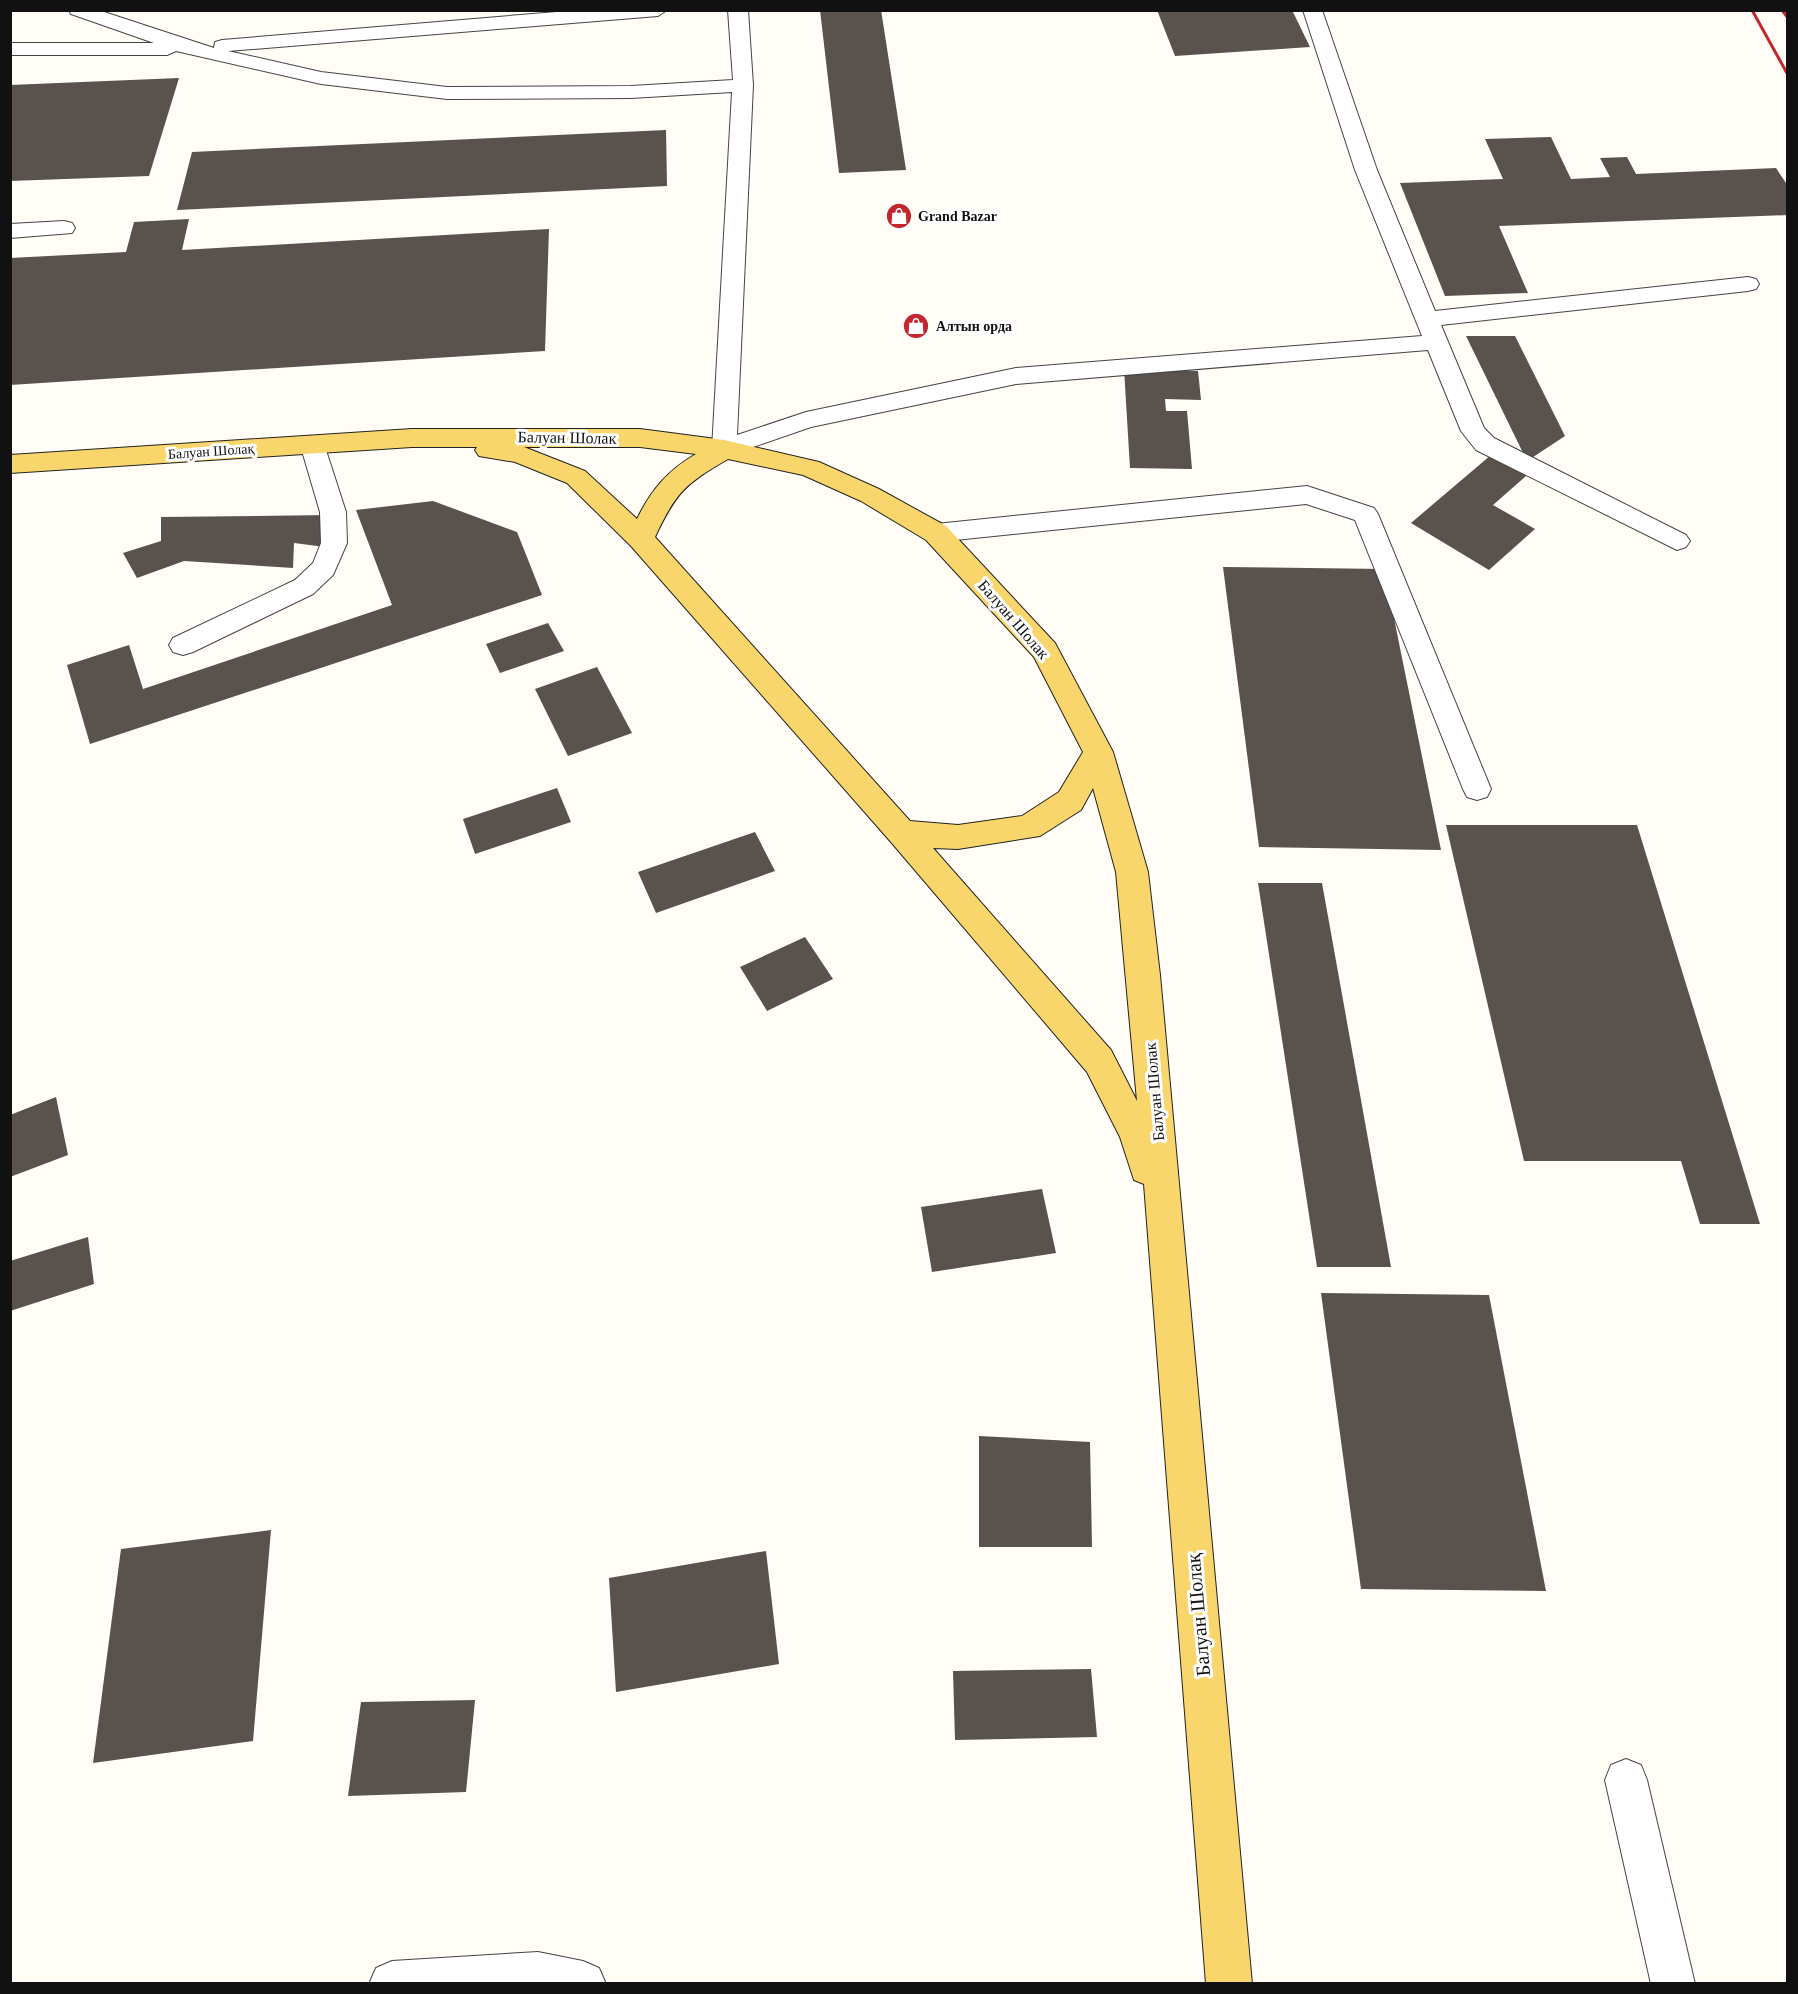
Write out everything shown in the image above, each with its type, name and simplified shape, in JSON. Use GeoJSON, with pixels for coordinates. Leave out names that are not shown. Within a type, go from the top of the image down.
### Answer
{"type":"FeatureCollection","features":[{"type":"Feature","properties":{"kind":"main road","name":"Балуан Шолак"},"geometry":{"type":"LineString","coordinates":[[412,438],[640,438],[724,449],[810,468],[870,495],[936,533],[1045,650],[1098,752],[1132,872],[1144,975],[1167,1246]]}},
{"type":"Feature","properties":{"kind":"main road"},"geometry":{"type":"LineString","coordinates":[[412,438],[519,454],[576,477],[641,539],[902,833],[1099,1061],[1137,1135],[1167,1246]]}},
{"type":"Feature","properties":{"kind":"main road","name":"Балуан Шолақ"},"geometry":{"type":"LineString","coordinates":[[10,464],[412,438]]}},
{"type":"Feature","properties":{"kind":"main road"},"geometry":{"type":"LineString","coordinates":[[641,539],[660,498],[684,472],[724,449]]}},
{"type":"Feature","properties":{"kind":"main road"},"geometry":{"type":"LineString","coordinates":[[902,833],[958,837],[1029,827],[1070,801],[1098,752]]}},
{"type":"Feature","properties":{"kind":"main road","name":"Балуан Шолақ"},"geometry":{"type":"LineString","coordinates":[[1167,1246],[1229,1983]]}},
{"type":"Feature","properties":{"kind":"street"},"geometry":{"type":"LineString","coordinates":[[392,1983],[538,1975],[583,1983]]}},
{"type":"Feature","properties":{"kind":"lane"},"geometry":{"type":"LineString","coordinates":[[78,10],[190,49],[321,78],[447,93],[631,92],[743,85]]}},
{"type":"Feature","properties":{"kind":"lane"},"geometry":{"type":"LineString","coordinates":[[10,49],[190,49],[658,10]]}},
{"type":"Feature","properties":{"kind":"lane"},"geometry":{"type":"LineString","coordinates":[[738,10],[743,85],[724,449],[806,420],[1016,376],[1438,342]]}},
{"type":"Feature","properties":{"kind":"lane"},"geometry":{"type":"LineString","coordinates":[[1312,10],[1366,170],[1473,431],[1485,444],[1677,541]]}},
{"type":"Feature","properties":{"kind":"lane"},"geometry":{"type":"LineString","coordinates":[[10,231],[64,228]]}},
{"type":"Feature","properties":{"kind":"lane"},"geometry":{"type":"LineString","coordinates":[[1428,319],[1748,284]]}},
{"type":"Feature","properties":{"kind":"lane"},"geometry":{"type":"LineString","coordinates":[[183,645],[304,587],[324,568],[334,543],[333,512],[312,444]]}},
{"type":"Feature","properties":{"kind":"lane"},"geometry":{"type":"LineString","coordinates":[[936,533],[1307,495],[1365,514],[1477,789]]}},
{"type":"Feature","properties":{"kind":"lane"},"geometry":{"type":"LineString","coordinates":[[1626,1780],[1673,1983]]}},
{"type":"Feature","properties":{"kind":"building"},"geometry":{"type":"Polygon","coordinates":[[[820,10],[881,10],[906,170],[839,173],[820,10]]]}},
{"type":"Feature","properties":{"kind":"building"},"geometry":{"type":"Polygon","coordinates":[[[1157,10],[1292,10],[1310,47],[1175,56],[1157,10]]]}},
{"type":"Feature","properties":{"kind":"building"},"geometry":{"type":"Polygon","coordinates":[[[179,78],[149,176],[10,181],[10,85],[179,78]]]}},
{"type":"Feature","properties":{"kind":"building"},"geometry":{"type":"Polygon","coordinates":[[[666,130],[667,186],[177,210],[192,152],[666,130]]]}},
{"type":"Feature","properties":{"kind":"building"},"geometry":{"type":"Polygon","coordinates":[[[1551,137],[1571,179],[1610,177],[1600,158],[1627,157],[1636,174],[1776,168],[1788,186],[1788,215],[1499,226],[1528,293],[1445,296],[1400,183],[1503,179],[1485,139],[1551,137]]]}},
{"type":"Feature","properties":{"kind":"building"},"geometry":{"type":"Polygon","coordinates":[[[189,219],[182,250],[549,229],[545,351],[10,385],[10,258],[126,252],[134,222],[189,219]]]}},
{"type":"Feature","properties":{"kind":"building"},"geometry":{"type":"Polygon","coordinates":[[[1466,336],[1515,336],[1565,436],[1527,461],[1466,336]]]}},
{"type":"Feature","properties":{"kind":"building"},"geometry":{"type":"Polygon","coordinates":[[[1124,369],[1198,371],[1201,400],[1165,399],[1166,411],[1187,411],[1192,469],[1130,468],[1124,369]]]}},
{"type":"Feature","properties":{"kind":"building"},"geometry":{"type":"Polygon","coordinates":[[[1491,455],[1527,475],[1493,505],[1535,529],[1489,570],[1411,523],[1491,455]]]}},
{"type":"Feature","properties":{"kind":"building"},"geometry":{"type":"Polygon","coordinates":[[[433,501],[517,532],[542,595],[90,744],[67,665],[129,645],[143,689],[392,605],[356,510],[433,501]]]}},
{"type":"Feature","properties":{"kind":"building"},"geometry":{"type":"Polygon","coordinates":[[[332,515],[325,547],[294,543],[293,568],[184,561],[137,578],[123,553],[161,541],[161,517],[332,515]]]}},
{"type":"Feature","properties":{"kind":"building"},"geometry":{"type":"Polygon","coordinates":[[[1223,567],[1384,569],[1441,850],[1259,847],[1223,567]]]}},
{"type":"Feature","properties":{"kind":"building"},"geometry":{"type":"Polygon","coordinates":[[[548,623],[564,651],[500,673],[486,644],[548,623]]]}},
{"type":"Feature","properties":{"kind":"building"},"geometry":{"type":"Polygon","coordinates":[[[597,667],[632,733],[568,756],[535,689],[597,667]]]}},
{"type":"Feature","properties":{"kind":"building"},"geometry":{"type":"Polygon","coordinates":[[[557,788],[571,822],[475,854],[463,819],[557,788]]]}},
{"type":"Feature","properties":{"kind":"building"},"geometry":{"type":"Polygon","coordinates":[[[1446,825],[1637,825],[1760,1224],[1700,1224],[1681,1161],[1524,1161],[1446,825]]]}},
{"type":"Feature","properties":{"kind":"building"},"geometry":{"type":"Polygon","coordinates":[[[755,832],[775,871],[656,913],[638,872],[755,832]]]}},
{"type":"Feature","properties":{"kind":"building"},"geometry":{"type":"Polygon","coordinates":[[[1258,883],[1322,883],[1391,1267],[1317,1267],[1258,883]]]}},
{"type":"Feature","properties":{"kind":"building"},"geometry":{"type":"Polygon","coordinates":[[[805,937],[833,979],[767,1011],[740,967],[805,937]]]}},
{"type":"Feature","properties":{"kind":"building"},"geometry":{"type":"Polygon","coordinates":[[[56,1097],[68,1155],[10,1177],[10,1115],[56,1097]]]}},
{"type":"Feature","properties":{"kind":"building"},"geometry":{"type":"Polygon","coordinates":[[[1042,1189],[1056,1253],[932,1272],[921,1207],[1042,1189]]]}},
{"type":"Feature","properties":{"kind":"building"},"geometry":{"type":"Polygon","coordinates":[[[88,1237],[94,1284],[10,1311],[10,1261],[88,1237]]]}},
{"type":"Feature","properties":{"kind":"building"},"geometry":{"type":"Polygon","coordinates":[[[1321,1293],[1489,1295],[1546,1591],[1361,1589],[1321,1293]]]}},
{"type":"Feature","properties":{"kind":"building"},"geometry":{"type":"Polygon","coordinates":[[[979,1436],[1090,1442],[1092,1547],[979,1547],[979,1436]]]}},
{"type":"Feature","properties":{"kind":"building"},"geometry":{"type":"Polygon","coordinates":[[[271,1530],[253,1741],[93,1763],[121,1549],[271,1530]]]}},
{"type":"Feature","properties":{"kind":"building"},"geometry":{"type":"Polygon","coordinates":[[[766,1551],[779,1664],[616,1692],[609,1578],[766,1551]]]}},
{"type":"Feature","properties":{"kind":"building"},"geometry":{"type":"Polygon","coordinates":[[[1091,1669],[1097,1737],[955,1740],[953,1671],[1091,1669]]]}},
{"type":"Feature","properties":{"kind":"building"},"geometry":{"type":"Polygon","coordinates":[[[475,1700],[466,1792],[348,1796],[361,1702],[475,1700]]]}},
{"type":"Feature","properties":{"kind":"railway"},"geometry":{"type":"LineString","coordinates":[[1752,10],[1788,75]]}},
{"type":"Feature","properties":{"kind":"railway"},"geometry":{"type":"LineString","coordinates":[[1782,10],[1788,18]]}},
{"type":"Feature","properties":{"kind":"place","name":"Grand Bazar"},"geometry":{"type":"Point","coordinates":[899,216]}},
{"type":"Feature","properties":{"kind":"place","name":"Алтын орда"},"geometry":{"type":"Point","coordinates":[916,326]}}]}
